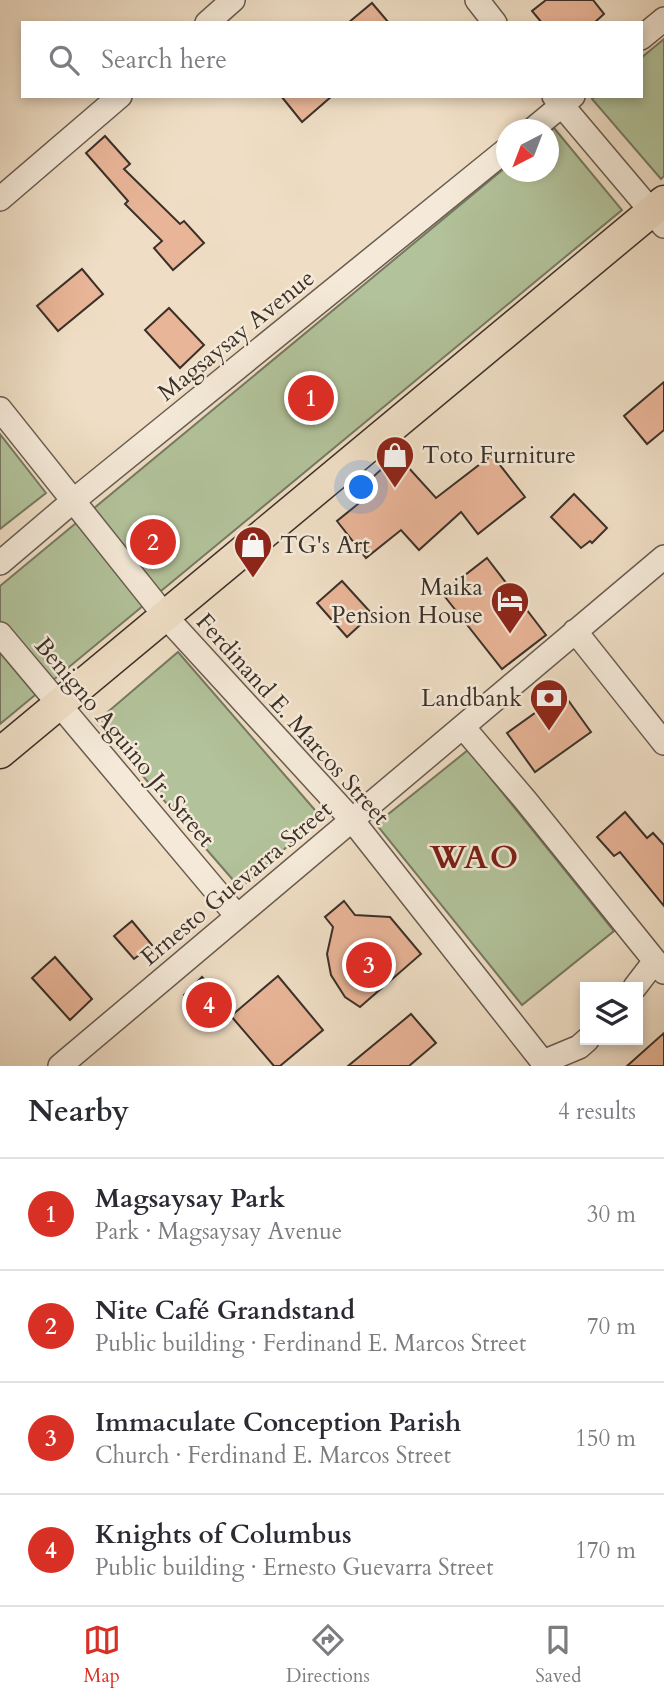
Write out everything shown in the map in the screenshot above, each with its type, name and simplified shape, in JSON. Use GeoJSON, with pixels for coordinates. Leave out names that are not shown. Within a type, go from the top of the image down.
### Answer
{"type":"FeatureCollection","features":[{"type":"Feature","properties":{"kind":"main road"},"geometry":{"type":"LineString","coordinates":[[0,753],[660,213]]}},
{"type":"Feature","properties":{"kind":"street"},"geometry":{"type":"LineString","coordinates":[[208,21],[233,0]]}},
{"type":"Feature","properties":{"kind":"street"},"geometry":{"type":"LineString","coordinates":[[477,0],[493,21]]}},
{"type":"Feature","properties":{"kind":"street"},"geometry":{"type":"LineString","coordinates":[[643,36],[664,19]]}},
{"type":"Feature","properties":{"kind":"street"},"geometry":{"type":"LineString","coordinates":[[0,199],[118,98]]}},
{"type":"Feature","properties":{"kind":"street"},"geometry":{"type":"LineString","coordinates":[[544,119],[563,100],[660,213]]}},
{"type":"Feature","properties":{"kind":"street","name":"Magsaysay Avenue"},"geometry":{"type":"LineString","coordinates":[[0,563],[496,158]]}},
{"type":"Feature","properties":{"kind":"street","name":"Ferdinand E. Marcos Street"},"geometry":{"type":"LineString","coordinates":[[0,409],[166,617],[352,820],[545,1064]]}},
{"type":"Feature","properties":{"kind":"street","name":"Ernesto Guevarra Street"},"geometry":{"type":"LineString","coordinates":[[60,1066],[664,557]]}},
{"type":"Feature","properties":{"kind":"street"},"geometry":{"type":"LineString","coordinates":[[575,631],[664,743]]}},
{"type":"Feature","properties":{"kind":"street","name":"Benigno Aguino Jr. Street"},"geometry":{"type":"LineString","coordinates":[[0,634],[237,916]]}},
{"type":"Feature","properties":{"kind":"street"},"geometry":{"type":"LineString","coordinates":[[463,727],[659,967],[641,982]]}},
{"type":"Feature","properties":{"kind":"street"},"geometry":{"type":"LineString","coordinates":[[545,1064],[581,1045]]}},
{"type":"Feature","properties":{"kind":"green space"},"geometry":{"type":"Polygon","coordinates":[[[664,39],[664,176],[661,179],[592,99],[643,98],[643,56],[664,39]]]}},
{"type":"Feature","properties":{"kind":"green space"},"geometry":{"type":"Polygon","coordinates":[[[559,134],[622,210],[0,724],[0,586],[496,175],[496,182],[559,182],[559,134]]]}},
{"type":"Feature","properties":{"kind":"green space"},"geometry":{"type":"Polygon","coordinates":[[[0,434],[46,493],[0,529],[0,434]]]}},
{"type":"Feature","properties":{"kind":"green space"},"geometry":{"type":"Polygon","coordinates":[[[178,652],[321,817],[240,888],[96,722],[178,652]]]}},
{"type":"Feature","properties":{"kind":"green space"},"geometry":{"type":"Polygon","coordinates":[[[468,750],[614,931],[522,1005],[376,824],[468,750]]]}},
{"type":"Feature","properties":{"kind":"building"},"geometry":{"type":"Polygon","coordinates":[[[546,0],[593,0],[604,14],[596,21],[540,21],[532,11],[546,0]]]}},
{"type":"Feature","properties":{"kind":"building"},"geometry":{"type":"Polygon","coordinates":[[[372,3],[387,21],[350,21],[372,3]]]}},
{"type":"Feature","properties":{"kind":"building"},"geometry":{"type":"Polygon","coordinates":[[[283,98],[330,98],[302,122],[283,98]]]}},
{"type":"Feature","properties":{"kind":"building"},"geometry":{"type":"Polygon","coordinates":[[[105,136],[130,164],[124,169],[180,224],[184,221],[204,243],[173,270],[154,248],[162,241],[125,204],[128,201],[86,153],[105,136]]]}},
{"type":"Feature","properties":{"kind":"building"},"geometry":{"type":"Polygon","coordinates":[[[82,269],[103,294],[58,331],[37,306],[82,269]]]}},
{"type":"Feature","properties":{"kind":"building"},"geometry":{"type":"Polygon","coordinates":[[[169,308],[204,345],[180,368],[145,330],[169,308]]]}},
{"type":"Feature","properties":{"kind":"building"},"geometry":{"type":"Polygon","coordinates":[[[664,382],[664,430],[647,444],[624,416],[664,382]]]}},
{"type":"Feature","properties":{"kind":"building"},"geometry":{"type":"Polygon","coordinates":[[[397,455],[436,498],[492,455],[525,497],[478,534],[461,512],[419,550],[401,530],[366,558],[337,521],[369,495],[362,487],[397,455]]]}},
{"type":"Feature","properties":{"kind":"building"},"geometry":{"type":"Polygon","coordinates":[[[574,494],[607,528],[592,543],[590,541],[581,548],[551,517],[574,494]]]}},
{"type":"Feature","properties":{"kind":"building"},"geometry":{"type":"Polygon","coordinates":[[[487,558],[546,635],[502,669],[442,593],[487,558]]]}},
{"type":"Feature","properties":{"kind":"building"},"geometry":{"type":"Polygon","coordinates":[[[342,581],[372,614],[347,637],[317,603],[342,581]]]}},
{"type":"Feature","properties":{"kind":"building","name":"Landbank"},"geometry":{"type":"Polygon","coordinates":[[[563,693],[591,732],[535,772],[507,733],[563,693]]]}},
{"type":"Feature","properties":{"kind":"building"},"geometry":{"type":"Polygon","coordinates":[[[625,812],[647,838],[653,833],[664,845],[664,906],[620,852],[614,856],[597,837],[625,812]]]}},
{"type":"Feature","properties":{"kind":"building"},"geometry":{"type":"Polygon","coordinates":[[[344,901],[355,915],[390,917],[421,954],[360,1007],[345,997],[331,975],[327,954],[333,927],[325,917],[344,901]]]}},
{"type":"Feature","properties":{"kind":"building"},"geometry":{"type":"Polygon","coordinates":[[[132,921],[152,945],[134,959],[114,936],[132,921]]]}},
{"type":"Feature","properties":{"kind":"building"},"geometry":{"type":"Polygon","coordinates":[[[55,957],[92,999],[70,1020],[32,978],[55,957]]]}},
{"type":"Feature","properties":{"kind":"building"},"geometry":{"type":"Polygon","coordinates":[[[278,976],[323,1030],[280,1066],[274,1066],[231,1016],[278,976]]]}},
{"type":"Feature","properties":{"kind":"building"},"geometry":{"type":"Polygon","coordinates":[[[202,977],[228,1004],[210,1021],[184,995],[202,977]]]}},
{"type":"Feature","properties":{"kind":"building"},"geometry":{"type":"Polygon","coordinates":[[[411,1014],[436,1043],[409,1066],[348,1066],[411,1014]]]}},
{"type":"Feature","properties":{"kind":"building"},"geometry":{"type":"Polygon","coordinates":[[[664,1033],[664,1066],[627,1066],[664,1033]]]}},
{"type":"Feature","properties":{"kind":"place","name":"Magsaysay Park"},"geometry":{"type":"Point","coordinates":[311,398]}},
{"type":"Feature","properties":{"kind":"place","name":"Toto Furniture"},"geometry":{"type":"Point","coordinates":[395,489]}},
{"type":"Feature","properties":{"kind":"place","name":"Nite Café Grandstand"},"geometry":{"type":"Point","coordinates":[153,542]}},
{"type":"Feature","properties":{"kind":"place","name":"TG's Art"},"geometry":{"type":"Point","coordinates":[253,579]}},
{"type":"Feature","properties":{"kind":"place","name":"Maika Pension House"},"geometry":{"type":"Point","coordinates":[510,635]}},
{"type":"Feature","properties":{"kind":"place","name":"Landbank"},"geometry":{"type":"Point","coordinates":[549,732]}},
{"type":"Feature","properties":{"kind":"place","name":"Immaculate Conception Parish"},"geometry":{"type":"Point","coordinates":[369,965]}},
{"type":"Feature","properties":{"kind":"place","name":"Knights of Columbus"},"geometry":{"type":"Point","coordinates":[209,1005]}},
{"type":"Feature","properties":{"kind":"district","name":"WAO"},"geometry":{"type":"Point","coordinates":[475,857]}}]}
